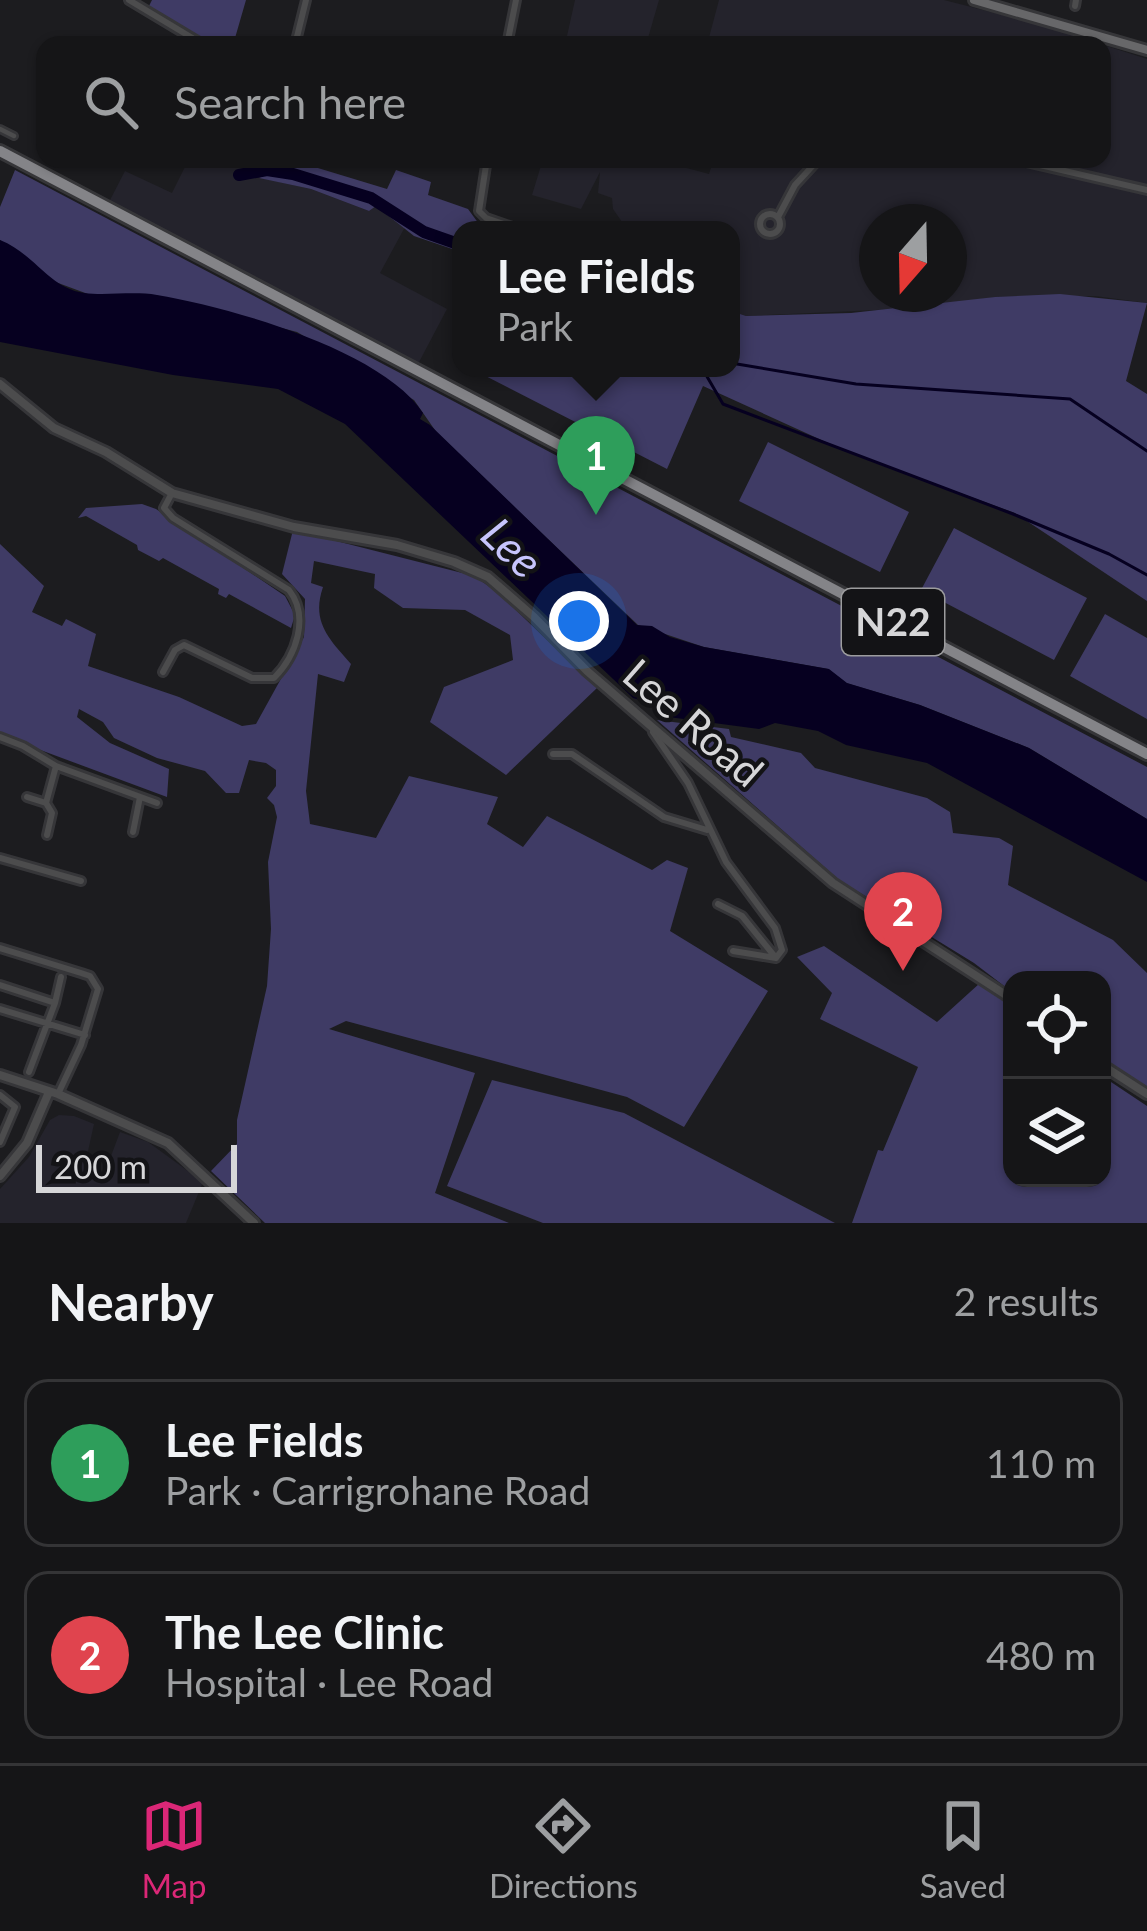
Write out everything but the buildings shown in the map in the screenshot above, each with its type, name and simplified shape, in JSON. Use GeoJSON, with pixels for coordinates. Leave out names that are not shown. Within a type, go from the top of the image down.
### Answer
{"type":"FeatureCollection","features":[{"type":"Feature","properties":{"kind":"highway","name":"N22"},"geometry":{"type":"LineString","coordinates":[[0,151],[1147,754]]}},
{"type":"Feature","properties":{"kind":"main road"},"geometry":{"type":"LineString","coordinates":[[974,0],[1099,36]]}},
{"type":"Feature","properties":{"kind":"main road"},"geometry":{"type":"LineString","coordinates":[[1111,40],[1147,50]]}},
{"type":"Feature","properties":{"kind":"street"},"geometry":{"type":"LineString","coordinates":[[129,0],[189,36]]}},
{"type":"Feature","properties":{"kind":"street"},"geometry":{"type":"LineString","coordinates":[[297,36],[306,0]]}},
{"type":"Feature","properties":{"kind":"street"},"geometry":{"type":"LineString","coordinates":[[509,36],[516,0]]}},
{"type":"Feature","properties":{"kind":"street"},"geometry":{"type":"LineString","coordinates":[[0,129],[14,136]]}},
{"type":"Feature","properties":{"kind":"street"},"geometry":{"type":"LineString","coordinates":[[485,168],[482,216],[496,221]]}},
{"type":"Feature","properties":{"kind":"street"},"geometry":{"type":"LineString","coordinates":[[778,217],[794,185],[810,168]]}},
{"type":"Feature","properties":{"kind":"street"},"geometry":{"type":"LineString","coordinates":[[1053,168],[1147,190]]}},
{"type":"Feature","properties":{"kind":"street","name":"Lee Road"},"geometry":{"type":"LineString","coordinates":[[0,384],[54,428],[106,452],[175,494],[294,527],[397,545],[488,577],[648,724],[833,883],[1003,993]]}},
{"type":"Feature","properties":{"kind":"street"},"geometry":{"type":"LineString","coordinates":[[163,672],[175,650],[184,645],[248,676],[269,679],[284,666],[296,638],[300,608],[289,590],[166,511],[175,494]]}},
{"type":"Feature","properties":{"kind":"street"},"geometry":{"type":"LineString","coordinates":[[648,724],[688,783],[707,830],[776,928],[782,950],[776,958]]}},
{"type":"Feature","properties":{"kind":"street"},"geometry":{"type":"LineString","coordinates":[[0,737],[56,766],[157,803]]}},
{"type":"Feature","properties":{"kind":"street"},"geometry":{"type":"LineString","coordinates":[[553,754],[572,754],[664,818],[707,830]]}},
{"type":"Feature","properties":{"kind":"street"},"geometry":{"type":"LineString","coordinates":[[46,803],[56,766]]}},
{"type":"Feature","properties":{"kind":"street"},"geometry":{"type":"LineString","coordinates":[[133,832],[140,796]]}},
{"type":"Feature","properties":{"kind":"street"},"geometry":{"type":"LineString","coordinates":[[27,797],[46,803],[52,813],[47,835]]}},
{"type":"Feature","properties":{"kind":"street"},"geometry":{"type":"LineString","coordinates":[[0,858],[82,881]]}},
{"type":"Feature","properties":{"kind":"street"},"geometry":{"type":"LineString","coordinates":[[718,904],[742,916],[776,958]]}},
{"type":"Feature","properties":{"kind":"street"},"geometry":{"type":"LineString","coordinates":[[0,948],[89,976],[98,989],[85,1035],[27,1143],[0,1176]]}},
{"type":"Feature","properties":{"kind":"street"},"geometry":{"type":"LineString","coordinates":[[733,951],[776,958]]}},
{"type":"Feature","properties":{"kind":"street"},"geometry":{"type":"LineString","coordinates":[[29,1072],[61,977]]}},
{"type":"Feature","properties":{"kind":"street"},"geometry":{"type":"LineString","coordinates":[[0,985],[55,1003]]}},
{"type":"Feature","properties":{"kind":"street"},"geometry":{"type":"LineString","coordinates":[[0,1009],[85,1035]]}},
{"type":"Feature","properties":{"kind":"street"},"geometry":{"type":"LineString","coordinates":[[1111,1071],[1147,1094]]}},
{"type":"Feature","properties":{"kind":"street"},"geometry":{"type":"LineString","coordinates":[[0,1076],[53,1093],[174,1147],[254,1223]]}},
{"type":"Feature","properties":{"kind":"street"},"geometry":{"type":"LineString","coordinates":[[0,1095],[15,1107],[0,1142]]}},
{"type":"Feature","properties":{"kind":"street"},"geometry":{"type":"LineString","coordinates":[[0,1160],[9,1167]]}},
{"type":"Feature","properties":{"kind":"shaded area"},"geometry":{"type":"Polygon","coordinates":[[[152,0],[246,0],[236,36],[194,36],[148,8],[152,0]]]}},
{"type":"Feature","properties":{"kind":"shaded area"},"geometry":{"type":"Polygon","coordinates":[[[575,0],[659,0],[649,36],[567,36],[575,0]]]}},
{"type":"Feature","properties":{"kind":"shaded area"},"geometry":{"type":"Polygon","coordinates":[[[719,0],[944,0],[1076,36],[709,36],[719,0]]]}},
{"type":"Feature","properties":{"kind":"shaded area"},"geometry":{"type":"Polygon","coordinates":[[[1111,47],[1147,59],[1147,303],[1095,296],[967,301],[967,204],[859,204],[859,311],[746,316],[740,314],[740,221],[621,221],[612,198],[598,193],[600,172],[581,209],[532,195],[540,168],[687,168],[709,174],[711,168],[1111,168],[1111,47]]]}},
{"type":"Feature","properties":{"kind":"shaded area"},"geometry":{"type":"Polygon","coordinates":[[[184,168],[278,168],[261,178],[311,189],[369,211],[375,206],[405,227],[380,273],[447,309],[418,364],[109,202],[125,171],[172,193],[184,168]]]}},
{"type":"Feature","properties":{"kind":"shaded area"},"geometry":{"type":"Polygon","coordinates":[[[318,168],[387,189],[396,170],[431,182],[428,195],[468,209],[477,221],[452,221],[452,249],[414,236],[376,206],[369,211],[311,189],[259,178],[277,169],[318,168]]]}},
{"type":"Feature","properties":{"kind":"shaded area"},"geometry":{"type":"Polygon","coordinates":[[[15,170],[1147,767],[1147,819],[1029,748],[920,705],[846,683],[828,669],[704,647],[638,625],[437,433],[414,400],[297,332],[155,295],[88,294],[50,280],[0,240],[0,207],[15,170]]]}},
{"type":"Feature","properties":{"kind":"shaded area"},"geometry":{"type":"Polygon","coordinates":[[[1060,294],[1147,303],[1126,381],[1147,394],[1147,601],[1015,513],[850,453],[703,386],[667,469],[488,377],[740,377],[740,314],[967,312],[967,300],[1060,294]]]}},
{"type":"Feature","properties":{"kind":"shaded area"},"geometry":{"type":"Polygon","coordinates":[[[768,442],[909,512],[880,572],[739,501],[768,442]]]}},
{"type":"Feature","properties":{"kind":"shaded area"},"geometry":{"type":"Polygon","coordinates":[[[142,504],[285,596],[295,615],[291,628],[229,594],[226,598],[218,594],[219,589],[163,558],[159,561],[138,550],[137,545],[86,516],[78,518],[86,508],[142,504]]]}},
{"type":"Feature","properties":{"kind":"shaded area"},"geometry":{"type":"Polygon","coordinates":[[[954,528],[1087,598],[1054,660],[921,590],[954,528]]]}},
{"type":"Feature","properties":{"kind":"shaded area"},"geometry":{"type":"Polygon","coordinates":[[[293,530],[474,576],[497,592],[597,688],[506,775],[430,722],[444,687],[513,660],[510,635],[465,610],[403,608],[374,588],[375,574],[314,561],[311,583],[323,587],[321,620],[351,664],[344,682],[318,674],[306,791],[310,824],[376,838],[409,776],[498,797],[487,824],[523,847],[547,816],[652,870],[667,860],[688,868],[670,931],[768,991],[684,1127],[627,1097],[346,1021],[329,1029],[475,1073],[435,1193],[509,1223],[265,1223],[211,1171],[237,1144],[237,1120],[267,986],[268,862],[277,817],[267,798],[276,786],[276,770],[249,760],[239,793],[226,793],[205,771],[157,758],[114,738],[103,722],[79,709],[77,717],[110,743],[169,769],[167,797],[0,735],[0,544],[44,586],[32,612],[62,626],[66,619],[96,634],[88,666],[179,697],[242,726],[256,724],[304,637],[305,599],[282,574],[293,530]]]}},
{"type":"Feature","properties":{"kind":"shaded area"},"geometry":{"type":"Polygon","coordinates":[[[1105,614],[1147,638],[1147,719],[1070,676],[1105,614]]]}},
{"type":"Feature","properties":{"kind":"shaded area"},"geometry":{"type":"Polygon","coordinates":[[[657,720],[729,729],[731,737],[801,753],[815,768],[927,798],[950,812],[953,833],[999,838],[1013,846],[1008,885],[1113,940],[1147,973],[1147,1087],[1111,1064],[1111,971],[1003,971],[1003,985],[839,880],[657,720]]]}},
{"type":"Feature","properties":{"kind":"shaded area"},"geometry":{"type":"Polygon","coordinates":[[[824,946],[937,1022],[980,983],[1003,1000],[1003,1187],[1111,1187],[1111,1082],[1147,1106],[1147,1223],[852,1223],[878,1150],[883,1151],[918,1067],[820,1019],[832,993],[797,957],[824,946]]]}},
{"type":"Feature","properties":{"kind":"shaded area"},"geometry":{"type":"Polygon","coordinates":[[[492,1080],[624,1113],[835,1223],[543,1223],[447,1186],[492,1080]]]}},
{"type":"Feature","properties":{"kind":"shaded area"},"geometry":{"type":"Polygon","coordinates":[[[59,1115],[94,1124],[83,1174],[102,1180],[120,1132],[148,1142],[203,1182],[186,1223],[0,1223],[0,1189],[29,1157],[50,1120],[59,1115]]]}},
{"type":"Feature","properties":{"kind":"water","name":"Lee"},"geometry":{"type":"Polygon","coordinates":[[[0,240],[72,290],[157,295],[223,310],[302,335],[374,370],[403,390],[423,413],[420,419],[637,625],[652,626],[704,647],[829,669],[847,683],[920,705],[1029,748],[1147,819],[1147,882],[927,763],[775,723],[759,729],[661,716],[665,708],[633,698],[345,424],[278,389],[173,375],[0,342],[0,240]]]}},
{"type":"Feature","properties":{"kind":"waterway"},"geometry":{"type":"LineString","coordinates":[[239,175],[267,170],[293,174],[371,198],[424,232],[452,242]]}},
{"type":"Feature","properties":{"kind":"waterway"},"geometry":{"type":"LineString","coordinates":[[740,365],[856,384],[1070,399],[1147,451]]}},
{"type":"Feature","properties":{"kind":"waterway"},"geometry":{"type":"LineString","coordinates":[[707,377],[723,404],[1013,514],[1147,575]]}},
{"type":"Feature","properties":{"kind":"place","name":"Lee Fields"},"geometry":{"type":"Point","coordinates":[596,515]}},
{"type":"Feature","properties":{"kind":"place","name":"The Lee Clinic"},"geometry":{"type":"Point","coordinates":[903,971]}}]}
